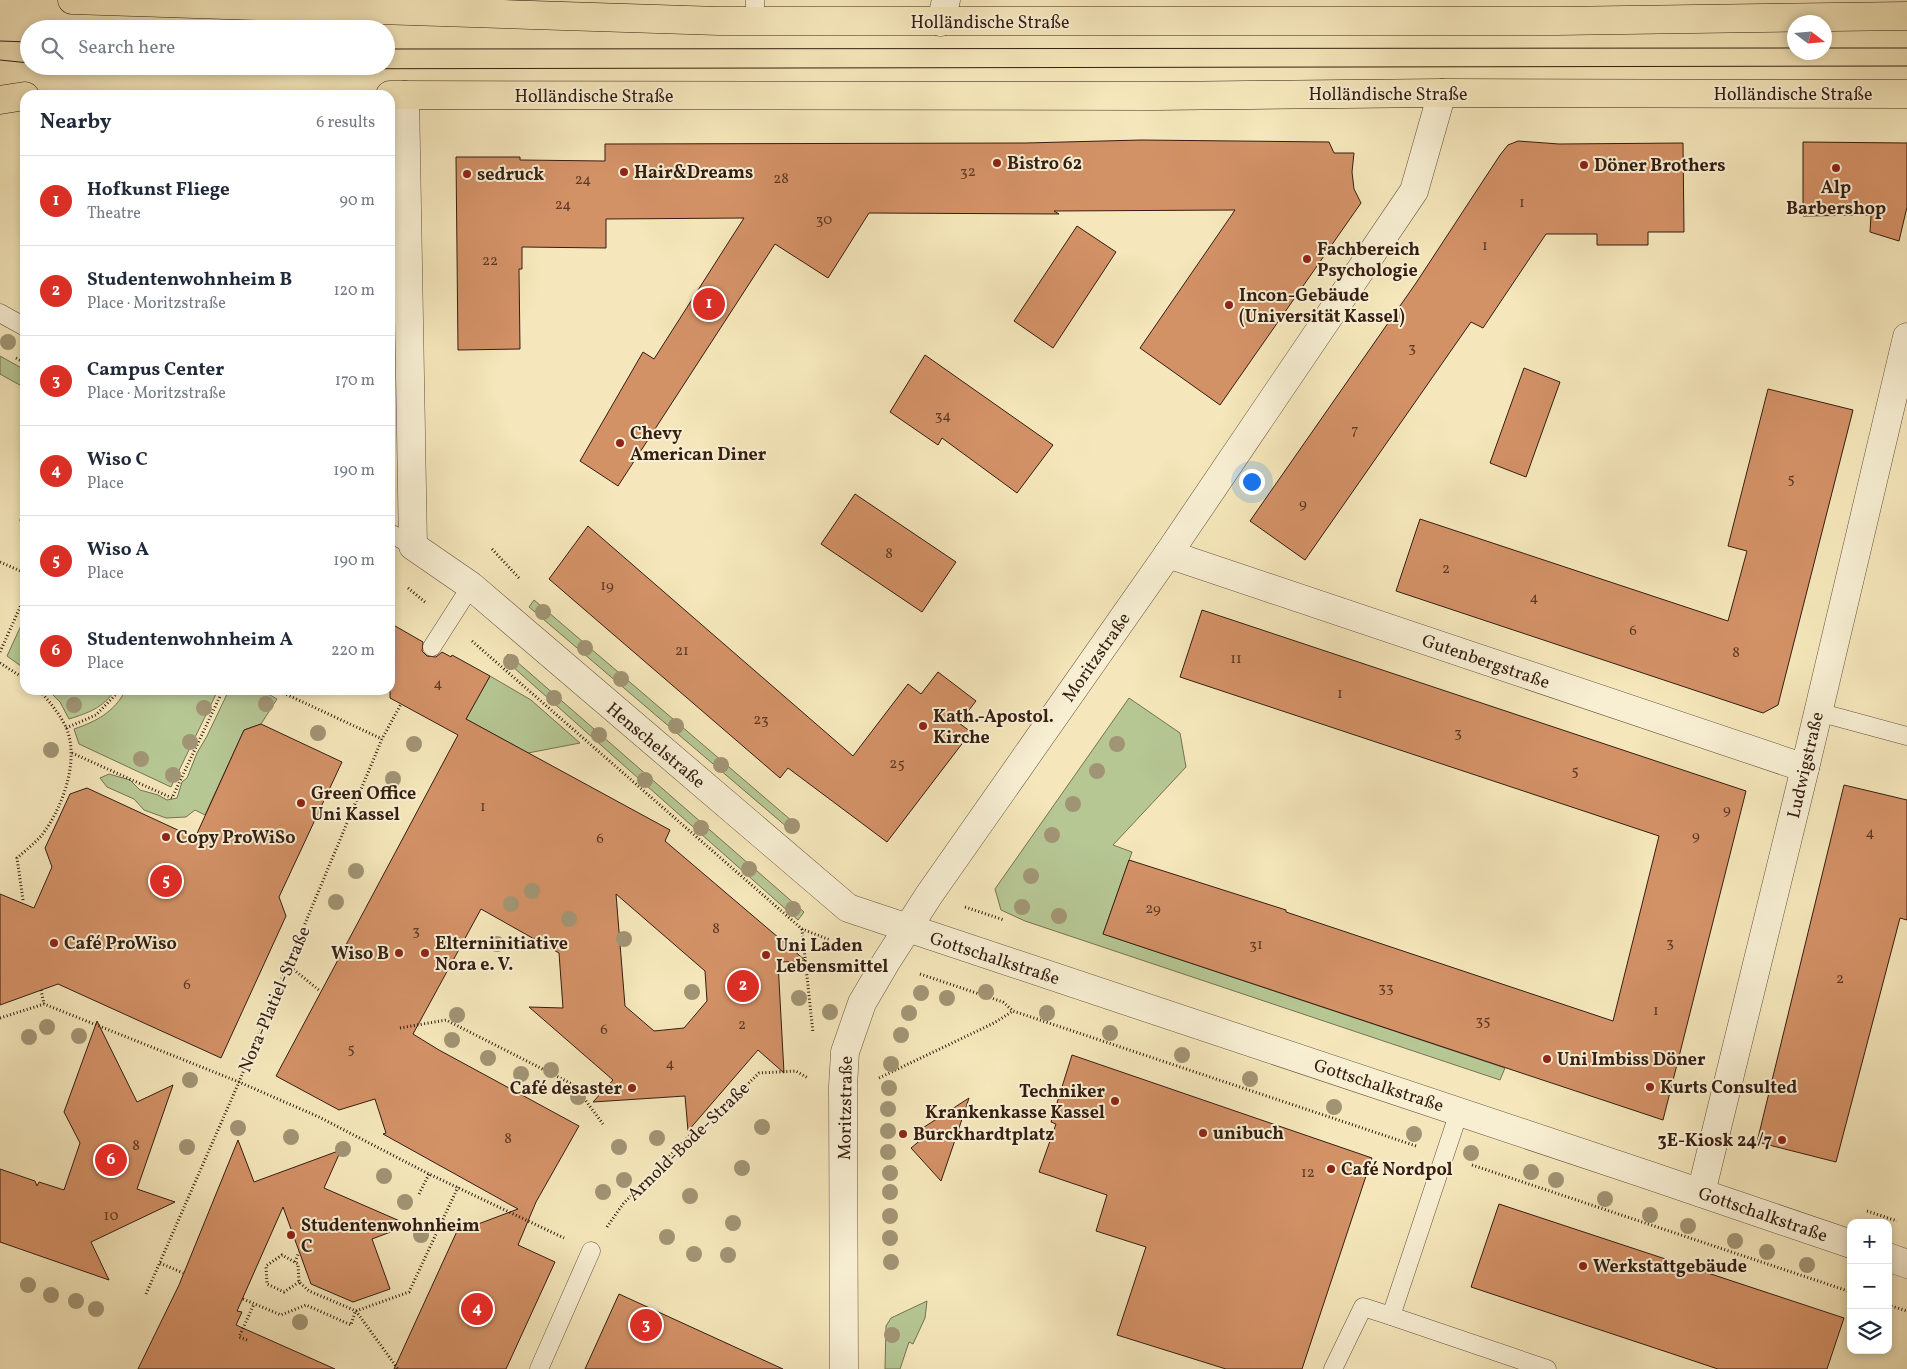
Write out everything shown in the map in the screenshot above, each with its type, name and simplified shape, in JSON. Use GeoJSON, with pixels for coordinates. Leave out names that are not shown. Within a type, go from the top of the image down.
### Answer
{"type":"FeatureCollection","features":[{"type":"Feature","properties":{"kind":"main road","name":"Holländische Straße"},"geometry":{"type":"LineString","coordinates":[[72,0],[1557,21],[1907,16]]}},
{"type":"Feature","properties":{"kind":"main road"},"geometry":{"type":"LineString","coordinates":[[0,92],[20,95]]}},
{"type":"Feature","properties":{"kind":"main road","name":"Holländische Straße"},"geometry":{"type":"LineString","coordinates":[[398,95],[1155,96],[1442,93],[1907,94]]}},
{"type":"Feature","properties":{"kind":"main road"},"geometry":{"type":"LineString","coordinates":[[0,100],[20,97]]}},
{"type":"Feature","properties":{"kind":"street","name":"Moritzstraße"},"geometry":{"type":"LineString","coordinates":[[844,1369],[843,1086],[845,1052],[862,1003],[907,929],[1168,554],[1414,191],[1442,93]]}},
{"type":"Feature","properties":{"kind":"street","name":"Henschelstraße"},"geometry":{"type":"LineString","coordinates":[[398,95],[402,539],[471,586],[848,908],[907,929]]}},
{"type":"Feature","properties":{"kind":"street","name":"Ludwigstraße"},"geometry":{"type":"LineString","coordinates":[[1702,1193],[1907,337]]}},
{"type":"Feature","properties":{"kind":"street","name":"Gutenbergstraße"},"geometry":{"type":"LineString","coordinates":[[1168,554],[1805,768]]}},
{"type":"Feature","properties":{"kind":"street","name":"Gottschalkstraße"},"geometry":{"type":"LineString","coordinates":[[907,929],[1847,1243]]}},
{"type":"Feature","properties":{"kind":"street"},"geometry":{"type":"LineString","coordinates":[[1892,1258],[1907,1264]]}},
{"type":"Feature","properties":{"kind":"lane"},"geometry":{"type":"LineString","coordinates":[[0,313],[20,324]]}},
{"type":"Feature","properties":{"kind":"lane"},"geometry":{"type":"LineString","coordinates":[[432,647],[471,586]]}},
{"type":"Feature","properties":{"kind":"lane"},"geometry":{"type":"LineString","coordinates":[[1818,712],[1907,736]]}},
{"type":"Feature","properties":{"kind":"lane"},"geometry":{"type":"LineString","coordinates":[[1391,1316],[1459,1112]]}},
{"type":"Feature","properties":{"kind":"lane"},"geometry":{"type":"LineString","coordinates":[[539,1369],[591,1251]]}},
{"type":"Feature","properties":{"kind":"lane"},"geometry":{"type":"LineString","coordinates":[[1333,1369],[1363,1307],[1547,1369]]}},
{"type":"Feature","properties":{"kind":"path"},"geometry":{"type":"LineString","coordinates":[[0,562],[20,571]]}},
{"type":"Feature","properties":{"kind":"path"},"geometry":{"type":"LineString","coordinates":[[0,652],[20,607]]}},
{"type":"Feature","properties":{"kind":"path"},"geometry":{"type":"LineString","coordinates":[[0,663],[20,676]]}},
{"type":"Feature","properties":{"kind":"path"},"geometry":{"type":"LineString","coordinates":[[23,900],[17,858],[42,835],[61,801],[69,776],[72,753],[66,728],[53,705],[44,695]]}},
{"type":"Feature","properties":{"kind":"path"},"geometry":{"type":"LineString","coordinates":[[66,728],[96,715],[115,695]]}},
{"type":"Feature","properties":{"kind":"path"},"geometry":{"type":"LineString","coordinates":[[72,753],[172,798],[221,695]]}},
{"type":"Feature","properties":{"kind":"path"},"geometry":{"type":"LineString","coordinates":[[288,695],[382,739]]}},
{"type":"Feature","properties":{"kind":"path","name":"Nora-Platiel-Straße"},"geometry":{"type":"LineString","coordinates":[[146,1294],[239,1082],[382,739],[401,704]]}},
{"type":"Feature","properties":{"kind":"path"},"geometry":{"type":"LineString","coordinates":[[802,930],[813,1036]]}},
{"type":"Feature","properties":{"kind":"path"},"geometry":{"type":"LineString","coordinates":[[288,965],[320,992]]}},
{"type":"Feature","properties":{"kind":"path"},"geometry":{"type":"LineString","coordinates":[[41,990],[44,1004]]}},
{"type":"Feature","properties":{"kind":"path"},"geometry":{"type":"LineString","coordinates":[[0,1018],[44,1004],[239,1082],[319,1117],[430,1174],[591,1251]]}},
{"type":"Feature","properties":{"kind":"path","name":"Arnold-Bode-Straße"},"geometry":{"type":"LineString","coordinates":[[591,1251],[623,1204],[691,1134],[702,1129],[760,1073],[796,1071],[819,1085],[843,1086],[885,1077],[994,1023],[1013,1011]]}},
{"type":"Feature","properties":{"kind":"path"},"geometry":{"type":"LineString","coordinates":[[400,1028],[446,1020],[574,1085],[603,1124]]}},
{"type":"Feature","properties":{"kind":"path"},"geometry":{"type":"LineString","coordinates":[[419,1194],[430,1174]]}},
{"type":"Feature","properties":{"kind":"path"},"geometry":{"type":"LineString","coordinates":[[356,1311],[410,1292],[458,1187]]}},
{"type":"Feature","properties":{"kind":"path"},"geometry":{"type":"LineString","coordinates":[[295,1262],[300,1252]]}},
{"type":"Feature","properties":{"kind":"path"},"geometry":{"type":"LineString","coordinates":[[299,1282],[284,1292],[267,1284],[266,1266],[282,1255],[298,1264],[299,1282],[309,1291],[356,1311],[398,1369]]}},
{"type":"Feature","properties":{"kind":"path"},"geometry":{"type":"LineString","coordinates":[[160,1262],[183,1273]]}},
{"type":"Feature","properties":{"kind":"path"},"geometry":{"type":"LineString","coordinates":[[243,1299],[281,1315],[306,1305],[351,1325],[356,1311]]}},
{"type":"Feature","properties":{"kind":"path"},"geometry":{"type":"LineString","coordinates":[[247,1340],[240,1337],[254,1304]]}},
{"type":"Feature","properties":{"kind":"path"},"geometry":{"type":"LineString","coordinates":[[1892,1306],[1907,1311]]}},
{"type":"Feature","properties":{"kind":"green space"},"geometry":{"type":"Polygon","coordinates":[[[0,356],[20,367],[20,385],[0,374],[0,356]]]}},
{"type":"Feature","properties":{"kind":"green space"},"geometry":{"type":"Polygon","coordinates":[[[534,600],[799,827],[794,833],[529,607],[534,600]]]}},
{"type":"Feature","properties":{"kind":"green space"},"geometry":{"type":"Polygon","coordinates":[[[20,628],[20,665],[7,656],[20,628]]]}},
{"type":"Feature","properties":{"kind":"green space"},"geometry":{"type":"Polygon","coordinates":[[[508,654],[804,912],[798,920],[504,659],[508,654]]]}},
{"type":"Feature","properties":{"kind":"green space"},"geometry":{"type":"Polygon","coordinates":[[[490,676],[531,700],[580,743],[528,753],[466,719],[490,676]]]}},
{"type":"Feature","properties":{"kind":"green space"},"geometry":{"type":"Polygon","coordinates":[[[53,695],[111,695],[100,706],[69,719],[60,702],[53,695]]]}},
{"type":"Feature","properties":{"kind":"green space"},"geometry":{"type":"Polygon","coordinates":[[[123,695],[216,695],[171,787],[79,744],[74,729],[104,715],[123,695]]]}},
{"type":"Feature","properties":{"kind":"green space"},"geometry":{"type":"Polygon","coordinates":[[[227,695],[270,695],[277,699],[261,724],[244,730],[205,815],[195,810],[186,817],[166,818],[144,810],[134,799],[107,787],[100,778],[109,774],[130,780],[140,790],[158,795],[167,800],[177,798],[182,782],[187,778],[197,753],[227,695]]]}},
{"type":"Feature","properties":{"kind":"green space"},"geometry":{"type":"Polygon","coordinates":[[[1129,698],[1180,733],[1186,767],[1113,845],[1132,852],[1103,934],[1505,1068],[1500,1080],[1025,921],[1001,910],[995,889],[1129,698]]]}},
{"type":"Feature","properties":{"kind":"green space"},"geometry":{"type":"Polygon","coordinates":[[[927,1301],[925,1318],[913,1344],[909,1342],[900,1369],[885,1369],[886,1326],[891,1318],[927,1301]]]}},
{"type":"Feature","properties":{"kind":"building"},"geometry":{"type":"Polygon","coordinates":[[[1141,140],[1329,142],[1334,153],[1354,153],[1352,172],[1354,189],[1361,203],[1220,405],[1140,348],[1235,210],[1054,211],[1059,214],[869,213],[828,278],[775,244],[618,486],[580,461],[643,352],[654,359],[744,218],[606,219],[606,248],[522,247],[522,269],[519,269],[520,349],[458,350],[456,157],[520,157],[520,160],[605,161],[605,144],[1026,143],[1141,140]]]}},
{"type":"Feature","properties":{"kind":"building"},"geometry":{"type":"Polygon","coordinates":[[[1518,141],[1559,144],[1683,143],[1684,232],[1648,232],[1648,245],[1597,245],[1597,234],[1546,234],[1483,328],[1471,322],[1305,560],[1250,521],[1416,283],[1500,155],[1508,145],[1518,141]]]}},
{"type":"Feature","properties":{"kind":"building"},"geometry":{"type":"Polygon","coordinates":[[[1803,142],[1907,143],[1907,207],[1899,241],[1870,232],[1871,215],[1803,216],[1803,142]]]}},
{"type":"Feature","properties":{"kind":"building"},"geometry":{"type":"Polygon","coordinates":[[[1077,226],[1116,252],[1053,348],[1014,321],[1077,226]]]}},
{"type":"Feature","properties":{"kind":"building"},"geometry":{"type":"Polygon","coordinates":[[[925,355],[1053,445],[1017,493],[942,438],[938,445],[890,412],[925,355]]]}},
{"type":"Feature","properties":{"kind":"building"},"geometry":{"type":"Polygon","coordinates":[[[1524,368],[1560,382],[1526,477],[1490,463],[1524,368]]]}},
{"type":"Feature","properties":{"kind":"building"},"geometry":{"type":"Polygon","coordinates":[[[1768,389],[1853,410],[1778,705],[1763,713],[1396,591],[1420,519],[1728,621],[1747,551],[1728,546],[1768,389]]]}},
{"type":"Feature","properties":{"kind":"building"},"geometry":{"type":"Polygon","coordinates":[[[855,494],[956,562],[922,612],[821,544],[855,494]]]}},
{"type":"Feature","properties":{"kind":"building"},"geometry":{"type":"Polygon","coordinates":[[[588,526],[853,756],[908,684],[921,694],[938,672],[976,701],[959,723],[971,732],[887,842],[788,768],[780,778],[549,579],[588,526]]]}},
{"type":"Feature","properties":{"kind":"building"},"geometry":{"type":"Polygon","coordinates":[[[1202,610],[1746,791],[1663,1120],[1103,934],[1129,860],[1286,910],[1286,912],[1613,1021],[1659,836],[1180,677],[1202,610]]]}},
{"type":"Feature","properties":{"kind":"building"},"geometry":{"type":"Polygon","coordinates":[[[395,626],[423,642],[422,651],[427,656],[436,657],[442,652],[451,657],[452,655],[490,676],[466,719],[670,830],[665,841],[806,961],[778,962],[784,1073],[758,1050],[688,1131],[685,1096],[593,1102],[613,1080],[529,1007],[563,1008],[559,953],[481,909],[413,1034],[579,1126],[536,1202],[518,1245],[555,1262],[506,1369],[394,1369],[458,1229],[465,1229],[518,1209],[383,1134],[386,1133],[375,1099],[339,1110],[276,1076],[458,735],[390,698],[390,695],[395,695],[395,626]],[[616,894],[625,1006],[654,1031],[684,1028],[707,1001],[705,971],[616,894]]]}},
{"type":"Feature","properties":{"kind":"building"},"geometry":{"type":"Polygon","coordinates":[[[261,724],[342,762],[279,897],[286,916],[221,1058],[58,984],[0,1005],[0,894],[34,908],[52,867],[45,848],[70,794],[87,788],[195,838],[244,730],[261,724]]]}},
{"type":"Feature","properties":{"kind":"building"},"geometry":{"type":"Polygon","coordinates":[[[1844,785],[1907,800],[1907,920],[1900,918],[1836,1162],[1757,1142],[1844,785]]]}},
{"type":"Feature","properties":{"kind":"building"},"geometry":{"type":"Polygon","coordinates":[[[97,1021],[137,1102],[173,1085],[137,1189],[175,1202],[91,1242],[109,1280],[0,1242],[0,1169],[35,1181],[37,1186],[39,1182],[64,1190],[80,1143],[64,1112],[97,1021]]]}},
{"type":"Feature","properties":{"kind":"building"},"geometry":{"type":"Polygon","coordinates":[[[1072,1055],[1372,1158],[1302,1369],[1226,1369],[1117,1335],[1146,1247],[1096,1231],[1107,1195],[1039,1172],[1056,1124],[1051,1122],[1072,1055]]]}},
{"type":"Feature","properties":{"kind":"building"},"geometry":{"type":"Polygon","coordinates":[[[969,1098],[941,1181],[911,1148],[923,1138],[918,1131],[969,1098]]]}},
{"type":"Feature","properties":{"kind":"building","name":"Studentenwohnheim C"},"geometry":{"type":"Polygon","coordinates":[[[238,1140],[254,1182],[341,1150],[324,1188],[409,1225],[372,1239],[390,1289],[353,1302],[311,1284],[283,1207],[237,1311],[242,1312],[236,1325],[335,1369],[138,1369],[179,1285],[238,1140]]]}},
{"type":"Feature","properties":{"kind":"building","name":"Werkstattgebäude"},"geometry":{"type":"Polygon","coordinates":[[[1499,1204],[1844,1318],[1827,1369],[1718,1369],[1471,1287],[1499,1204]]]}},
{"type":"Feature","properties":{"kind":"building"},"geometry":{"type":"Polygon","coordinates":[[[619,1294],[783,1369],[585,1369],[619,1294]]]}},
{"type":"Feature","properties":{"kind":"tram line"},"geometry":{"type":"LineString","coordinates":[[0,41],[20,42]]}},
{"type":"Feature","properties":{"kind":"tram line"},"geometry":{"type":"LineString","coordinates":[[395,49],[1787,48]]}},
{"type":"Feature","properties":{"kind":"tram line"},"geometry":{"type":"LineString","coordinates":[[1832,48],[1907,48]]}},
{"type":"Feature","properties":{"kind":"tram line"},"geometry":{"type":"LineString","coordinates":[[0,60],[20,62]]}},
{"type":"Feature","properties":{"kind":"tram line"},"geometry":{"type":"LineString","coordinates":[[395,69],[1907,66]]}},
{"type":"Feature","properties":{"kind":"place","name":"Bistro 62"},"geometry":{"type":"Point","coordinates":[997,163]}},
{"type":"Feature","properties":{"kind":"place","name":"Döner Brothers"},"geometry":{"type":"Point","coordinates":[1584,165]}},
{"type":"Feature","properties":{"kind":"place","name":"Alp Barbershop"},"geometry":{"type":"Point","coordinates":[1836,168]}},
{"type":"Feature","properties":{"kind":"place","name":"Hair&Dreams"},"geometry":{"type":"Point","coordinates":[624,172]}},
{"type":"Feature","properties":{"kind":"place","name":"sedruck"},"geometry":{"type":"Point","coordinates":[467,174]}},
{"type":"Feature","properties":{"kind":"place","name":"Fachbereich Psychologie"},"geometry":{"type":"Point","coordinates":[1307,259]}},
{"type":"Feature","properties":{"kind":"place","name":"Hofkunst Fliege"},"geometry":{"type":"Point","coordinates":[709,304]}},
{"type":"Feature","properties":{"kind":"place","name":"Incon-Gebäude (Universität Kassel)"},"geometry":{"type":"Point","coordinates":[1229,305]}},
{"type":"Feature","properties":{"kind":"place","name":"Chevy American Diner"},"geometry":{"type":"Point","coordinates":[620,443]}},
{"type":"Feature","properties":{"kind":"place","name":"Kath.-Apostol. Kirche"},"geometry":{"type":"Point","coordinates":[923,726]}},
{"type":"Feature","properties":{"kind":"place","name":"Green Office Uni Kassel"},"geometry":{"type":"Point","coordinates":[301,803]}},
{"type":"Feature","properties":{"kind":"place","name":"Copy ProWiSo"},"geometry":{"type":"Point","coordinates":[166,837]}},
{"type":"Feature","properties":{"kind":"place","name":"Wiso A"},"geometry":{"type":"Point","coordinates":[166,881]}},
{"type":"Feature","properties":{"kind":"place","name":"Café ProWiso"},"geometry":{"type":"Point","coordinates":[54,943]}},
{"type":"Feature","properties":{"kind":"place","name":"Wiso B"},"geometry":{"type":"Point","coordinates":[399,953]}},
{"type":"Feature","properties":{"kind":"place","name":"Elterninitiative Nora e. V."},"geometry":{"type":"Point","coordinates":[425,953]}},
{"type":"Feature","properties":{"kind":"place","name":"Uni Laden Lebensmittel"},"geometry":{"type":"Point","coordinates":[766,955]}},
{"type":"Feature","properties":{"kind":"place","name":"Studentenwohnheim B"},"geometry":{"type":"Point","coordinates":[743,986]}},
{"type":"Feature","properties":{"kind":"place","name":"Uni Imbiss Döner"},"geometry":{"type":"Point","coordinates":[1547,1059]}},
{"type":"Feature","properties":{"kind":"place","name":"Kurts Consulted"},"geometry":{"type":"Point","coordinates":[1650,1087]}},
{"type":"Feature","properties":{"kind":"place","name":"Café desaster"},"geometry":{"type":"Point","coordinates":[632,1088]}},
{"type":"Feature","properties":{"kind":"place","name":"Techniker Krankenkasse Kassel"},"geometry":{"type":"Point","coordinates":[1115,1101]}},
{"type":"Feature","properties":{"kind":"place","name":"unibuch"},"geometry":{"type":"Point","coordinates":[1203,1133]}},
{"type":"Feature","properties":{"kind":"place","name":"Burckhardtplatz"},"geometry":{"type":"Point","coordinates":[903,1134]}},
{"type":"Feature","properties":{"kind":"place","name":"3E-Kiosk 24/7"},"geometry":{"type":"Point","coordinates":[1782,1140]}},
{"type":"Feature","properties":{"kind":"place","name":"Studentenwohnheim A"},"geometry":{"type":"Point","coordinates":[111,1160]}},
{"type":"Feature","properties":{"kind":"place","name":"Café Nordpol"},"geometry":{"type":"Point","coordinates":[1331,1169]}},
{"type":"Feature","properties":{"kind":"place","name":"Studentenwohnheim C"},"geometry":{"type":"Point","coordinates":[291,1235]}},
{"type":"Feature","properties":{"kind":"place","name":"Werkstattgebäude"},"geometry":{"type":"Point","coordinates":[1583,1266]}},
{"type":"Feature","properties":{"kind":"place","name":"Wiso C"},"geometry":{"type":"Point","coordinates":[477,1309]}},
{"type":"Feature","properties":{"kind":"place","name":"Campus Center"},"geometry":{"type":"Point","coordinates":[646,1325]}}]}
